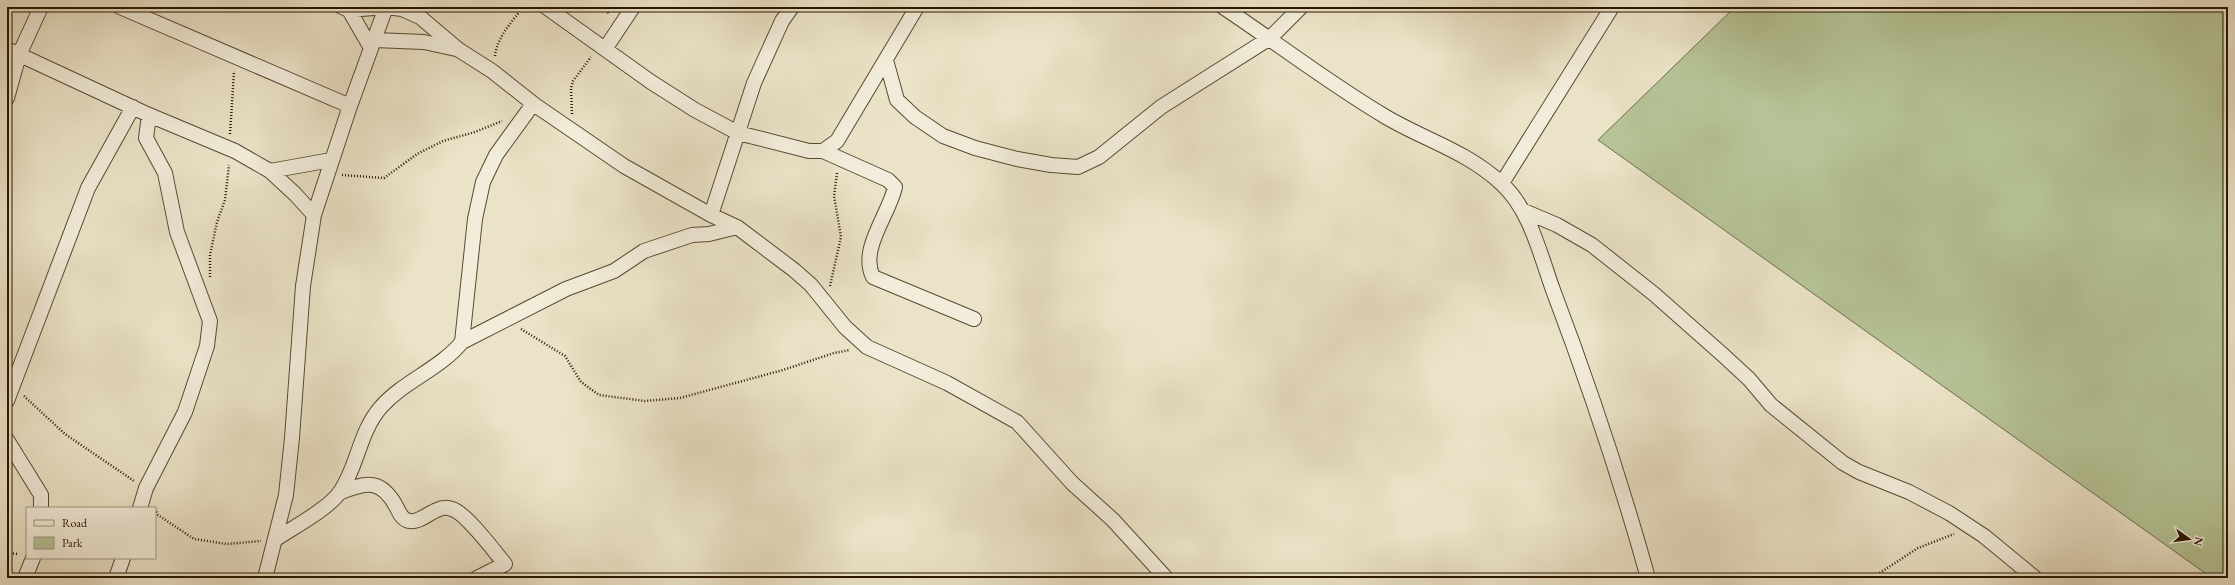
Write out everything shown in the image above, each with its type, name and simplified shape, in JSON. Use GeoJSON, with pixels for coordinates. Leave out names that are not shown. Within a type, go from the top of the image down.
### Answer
{"type":"FeatureCollection","features":[{"type":"Feature","properties":{"kind":"street"},"geometry":{"type":"LineString","coordinates":[[7,98],[13,52],[41,7]]}},
{"type":"Feature","properties":{"kind":"street"},"geometry":{"type":"LineString","coordinates":[[120,7],[350,106]]}},
{"type":"Feature","properties":{"kind":"street"},"geometry":{"type":"LineString","coordinates":[[346,9],[386,7],[402,9],[420,17],[459,50],[492,72],[533,104],[624,166],[711,215],[737,227],[794,270],[811,285],[830,307],[845,328],[867,347],[947,383],[1016,422],[1072,483],[1113,520],[1166,578]]}},
{"type":"Feature","properties":{"kind":"street"},"geometry":{"type":"LineString","coordinates":[[266,578],[286,495],[292,438],[302,286],[314,215],[331,160],[386,7]]}},
{"type":"Feature","properties":{"kind":"street"},"geometry":{"type":"LineString","coordinates":[[546,7],[651,82],[695,110],[738,133],[809,151],[823,151],[888,180],[895,188],[893,199],[875,237],[869,258],[870,270],[873,277],[974,319]]}},
{"type":"Feature","properties":{"kind":"street"},"geometry":{"type":"LineString","coordinates":[[602,47],[633,7]]}},
{"type":"Feature","properties":{"kind":"street"},"geometry":{"type":"LineString","coordinates":[[711,215],[754,84],[782,21],[792,7]]}},
{"type":"Feature","properties":{"kind":"street"},"geometry":{"type":"LineString","coordinates":[[823,151],[837,141],[917,7]]}},
{"type":"Feature","properties":{"kind":"street"},"geometry":{"type":"LineString","coordinates":[[1223,7],[1381,114],[1409,129],[1450,147],[1502,183],[1524,211],[1572,340],[1612,459],[1648,578]]}},
{"type":"Feature","properties":{"kind":"street"},"geometry":{"type":"LineString","coordinates":[[886,60],[896,100],[915,117],[943,136],[975,148],[1017,159],[1051,165],[1078,166],[1100,157],[1160,107],[1270,38],[1301,7]]}},
{"type":"Feature","properties":{"kind":"street"},"geometry":{"type":"LineString","coordinates":[[1502,183],[1612,7]]}},
{"type":"Feature","properties":{"kind":"street"},"geometry":{"type":"LineString","coordinates":[[346,9],[372,44]]}},
{"type":"Feature","properties":{"kind":"street"},"geometry":{"type":"LineString","coordinates":[[372,44],[424,42],[459,50]]}},
{"type":"Feature","properties":{"kind":"street"},"geometry":{"type":"LineString","coordinates":[[13,52],[149,115],[230,150],[270,171],[295,194],[314,215]]}},
{"type":"Feature","properties":{"kind":"street"},"geometry":{"type":"LineString","coordinates":[[462,342],[475,219],[483,182],[496,155],[533,104]]}},
{"type":"Feature","properties":{"kind":"street"},"geometry":{"type":"LineString","coordinates":[[7,401],[88,188],[133,107]]}},
{"type":"Feature","properties":{"kind":"street"},"geometry":{"type":"LineString","coordinates":[[140,507],[146,488],[184,412],[207,346],[210,321],[177,232],[165,173],[146,138],[149,115]]}},
{"type":"Feature","properties":{"kind":"street"},"geometry":{"type":"LineString","coordinates":[[270,171],[331,160]]}},
{"type":"Feature","properties":{"kind":"street"},"geometry":{"type":"LineString","coordinates":[[1524,211],[1557,225],[1592,245],[1654,294],[1749,379],[1771,405],[1843,463],[1859,472],[1927,500],[1971,527],[2010,556],[2035,578]]}},
{"type":"Feature","properties":{"kind":"street"},"geometry":{"type":"LineString","coordinates":[[339,493],[349,474],[367,426],[381,406],[425,371],[454,352],[462,342],[506,321],[566,289],[614,271],[644,251],[692,235],[709,234],[737,227]]}},
{"type":"Feature","properties":{"kind":"street"},"geometry":{"type":"LineString","coordinates":[[7,440],[42,495],[41,507]]}},
{"type":"Feature","properties":{"kind":"street"},"geometry":{"type":"LineString","coordinates":[[276,539],[324,506],[339,493],[358,485],[371,484],[388,493],[403,518],[409,521],[415,522],[441,508],[453,509],[489,544],[504,564],[477,578]]}},
{"type":"Feature","properties":{"kind":"street"},"geometry":{"type":"LineString","coordinates":[[25,578],[33,559]]}},
{"type":"Feature","properties":{"kind":"street"},"geometry":{"type":"LineString","coordinates":[[116,578],[123,559]]}},
{"type":"Feature","properties":{"kind":"path"},"geometry":{"type":"LineString","coordinates":[[492,72],[496,48],[499,41],[523,7]]}},
{"type":"Feature","properties":{"kind":"path"},"geometry":{"type":"LineString","coordinates":[[572,131],[571,88],[574,81],[602,47]]}},
{"type":"Feature","properties":{"kind":"path"},"geometry":{"type":"LineString","coordinates":[[211,284],[210,255],[217,222],[225,200],[230,150],[234,84],[233,56]]}},
{"type":"Feature","properties":{"kind":"path"},"geometry":{"type":"LineString","coordinates":[[327,174],[384,178],[417,154],[443,141],[475,132],[503,120]]}},
{"type":"Feature","properties":{"kind":"path"},"geometry":{"type":"LineString","coordinates":[[830,307],[830,284],[841,237],[834,196],[836,173],[842,159]]}},
{"type":"Feature","properties":{"kind":"path"},"geometry":{"type":"LineString","coordinates":[[506,321],[540,339],[566,356],[581,382],[599,395],[645,401],[680,398],[783,370],[834,353],[867,347]]}},
{"type":"Feature","properties":{"kind":"path"},"geometry":{"type":"LineString","coordinates":[[13,386],[65,434],[117,471],[146,488]]}},
{"type":"Feature","properties":{"kind":"path"},"geometry":{"type":"LineString","coordinates":[[156,511],[158,515],[194,539],[227,544],[276,539]]}},
{"type":"Feature","properties":{"kind":"path"},"geometry":{"type":"LineString","coordinates":[[1872,578],[1918,548],[1971,527]]}},
{"type":"Feature","properties":{"kind":"green space"},"geometry":{"type":"Polygon","coordinates":[[[1735,7],[2228,7],[2228,578],[2212,578],[1598,140],[1735,7]]]}}]}
